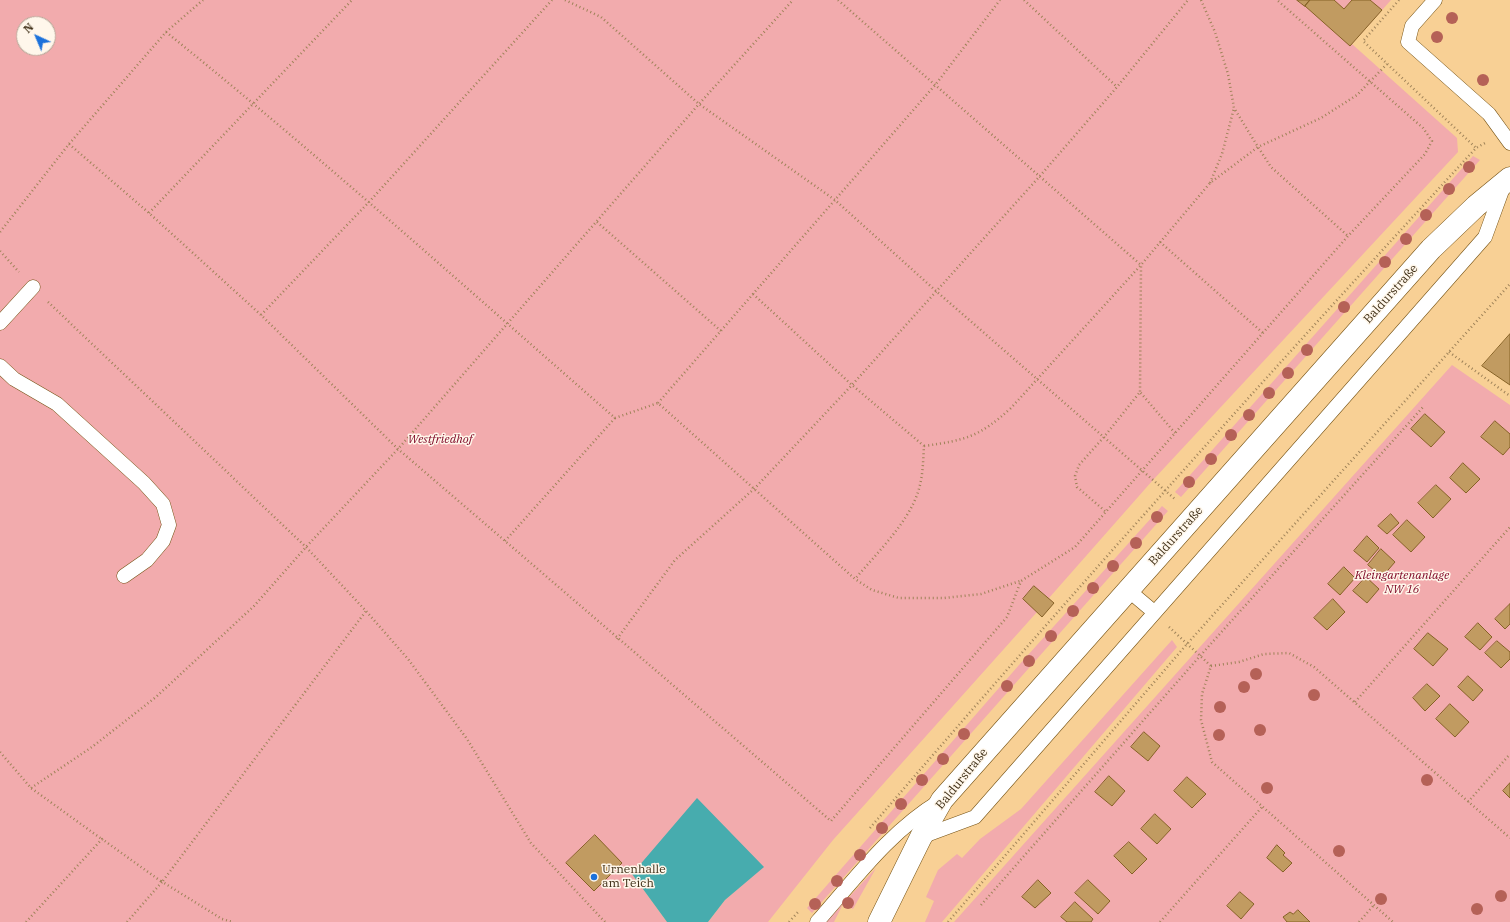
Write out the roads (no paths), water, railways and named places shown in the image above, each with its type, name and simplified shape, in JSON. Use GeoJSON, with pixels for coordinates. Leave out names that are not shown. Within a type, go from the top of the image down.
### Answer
{"type":"FeatureCollection","features":[{"type":"Feature","properties":{"kind":"street","name":"Baldurstraße"},"geometry":{"type":"LineString","coordinates":[[879,922],[921,837],[942,800],[1431,249],[1476,206],[1508,183]]}},
{"type":"Feature","properties":{"kind":"lane"},"geometry":{"type":"LineString","coordinates":[[1435,0],[1412,26],[1408,42],[1489,114],[1506,138]]}},
{"type":"Feature","properties":{"kind":"lane"},"geometry":{"type":"LineString","coordinates":[[921,837],[975,817],[1485,237],[1508,183]]}},
{"type":"Feature","properties":{"kind":"lane"},"geometry":{"type":"LineString","coordinates":[[0,324],[33,287]]}},
{"type":"Feature","properties":{"kind":"lane"},"geometry":{"type":"LineString","coordinates":[[0,366],[14,379],[57,404],[144,483],[163,504],[169,525],[163,541],[147,560],[124,576]]}},
{"type":"Feature","properties":{"kind":"lane"},"geometry":{"type":"LineString","coordinates":[[1128,590],[1154,612]]}},
{"type":"Feature","properties":{"kind":"lane"},"geometry":{"type":"LineString","coordinates":[[817,922],[890,838],[918,814],[942,800]]}},
{"type":"Feature","properties":{"kind":"water"},"geometry":{"type":"Polygon","coordinates":[[[697,798],[764,867],[725,900],[708,922],[667,922],[632,874],[697,798]]]}},
{"type":"Feature","properties":{"kind":"place","name":"Urnenhalle am Teich"},"geometry":{"type":"Point","coordinates":[594,877]}},
{"type":"Feature","properties":{"kind":"park label","name":"Westfriedhof"},"geometry":{"type":"Point","coordinates":[440,440]}},
{"type":"Feature","properties":{"kind":"park label","name":"Kleingartenanlage NW 16"},"geometry":{"type":"Point","coordinates":[1402,583]}}]}
